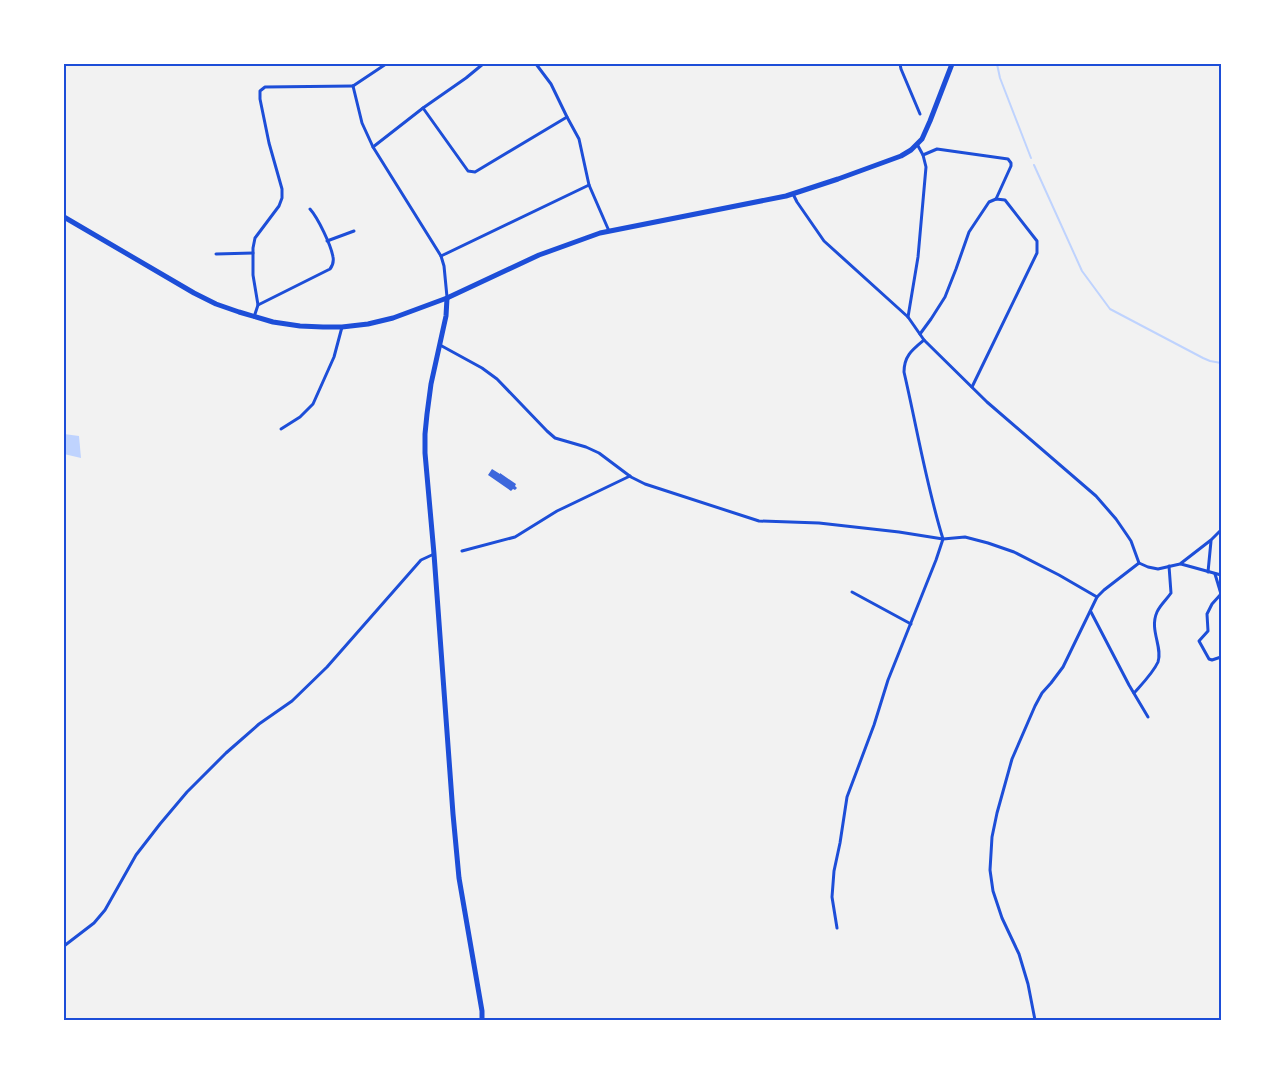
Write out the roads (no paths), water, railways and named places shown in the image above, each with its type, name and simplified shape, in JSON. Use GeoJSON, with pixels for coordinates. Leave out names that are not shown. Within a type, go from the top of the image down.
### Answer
{"type":"FeatureCollection","features":[{"type":"Feature","properties":{"kind":"main road"},"geometry":{"type":"LineString","coordinates":[[64,217],[216,304],[254,317],[300,326],[323,328],[368,324],[393,318],[448,298],[539,255],[600,232],[793,194],[900,156],[911,150],[922,139],[952,64]]}},
{"type":"Feature","properties":{"kind":"main road"},"geometry":{"type":"LineString","coordinates":[[448,298],[446,316],[431,384],[425,434],[425,453],[459,878],[482,1020]]}},
{"type":"Feature","properties":{"kind":"street"},"geometry":{"type":"LineString","coordinates":[[254,317],[258,305],[253,275],[255,238],[279,206],[282,198],[282,189],[269,143],[260,91],[264,87],[353,86],[386,64]]}},
{"type":"Feature","properties":{"kind":"street"},"geometry":{"type":"LineString","coordinates":[[373,147],[483,64]]}},
{"type":"Feature","properties":{"kind":"street"},"geometry":{"type":"LineString","coordinates":[[536,64],[551,84],[566,117],[579,139],[589,185],[609,231]]}},
{"type":"Feature","properties":{"kind":"street"},"geometry":{"type":"LineString","coordinates":[[900,64],[920,114]]}},
{"type":"Feature","properties":{"kind":"street"},"geometry":{"type":"LineString","coordinates":[[353,86],[362,124],[373,147],[441,256],[448,298]]}},
{"type":"Feature","properties":{"kind":"street"},"geometry":{"type":"LineString","coordinates":[[423,108],[468,171],[475,172],[566,117]]}},
{"type":"Feature","properties":{"kind":"street"},"geometry":{"type":"LineString","coordinates":[[908,317],[918,257],[926,167],[924,154],[917,144]]}},
{"type":"Feature","properties":{"kind":"street"},"geometry":{"type":"LineString","coordinates":[[924,154],[937,149],[1008,159],[1011,166],[996,199]]}},
{"type":"Feature","properties":{"kind":"street"},"geometry":{"type":"LineString","coordinates":[[441,256],[589,185]]}},
{"type":"Feature","properties":{"kind":"street"},"geometry":{"type":"LineString","coordinates":[[793,194],[796,202],[824,241],[908,317],[924,340],[972,388],[1096,496],[1127,535],[1139,563],[1148,568],[1158,569],[1180,564],[1221,575]]}},
{"type":"Feature","properties":{"kind":"street"},"geometry":{"type":"LineString","coordinates":[[920,334],[945,297],[969,232],[990,202],[996,199],[1005,200],[1037,241],[1037,253],[972,388]]}},
{"type":"Feature","properties":{"kind":"street"},"geometry":{"type":"LineString","coordinates":[[258,305],[330,269],[333,265],[334,258],[315,214],[310,209]]}},
{"type":"Feature","properties":{"kind":"street"},"geometry":{"type":"LineString","coordinates":[[327,241],[354,231]]}},
{"type":"Feature","properties":{"kind":"street"},"geometry":{"type":"LineString","coordinates":[[216,254],[253,254]]}},
{"type":"Feature","properties":{"kind":"street"},"geometry":{"type":"LineString","coordinates":[[281,428],[300,418],[313,404],[334,358],[342,327]]}},
{"type":"Feature","properties":{"kind":"street"},"geometry":{"type":"LineString","coordinates":[[837,928],[832,897],[834,872],[847,797],[874,725],[888,680],[943,538],[924,467],[904,372],[905,360],[912,350],[924,340]]}},
{"type":"Feature","properties":{"kind":"street"},"geometry":{"type":"LineString","coordinates":[[440,345],[482,368],[497,379],[555,438],[599,453],[630,476],[645,484],[759,521],[820,524],[943,538],[965,537],[1014,552],[1097,597]]}},
{"type":"Feature","properties":{"kind":"street"},"geometry":{"type":"LineString","coordinates":[[462,551],[515,537],[557,511],[630,476]]}},
{"type":"Feature","properties":{"kind":"street"},"geometry":{"type":"LineString","coordinates":[[1180,564],[1221,530]]}},
{"type":"Feature","properties":{"kind":"street"},"geometry":{"type":"LineString","coordinates":[[1208,572],[1211,540]]}},
{"type":"Feature","properties":{"kind":"street"},"geometry":{"type":"LineString","coordinates":[[64,946],[94,923],[105,910],[136,855],[187,792],[232,747],[292,700],[327,667],[421,560],[434,554]]}},
{"type":"Feature","properties":{"kind":"street"},"geometry":{"type":"LineString","coordinates":[[1035,1020],[1028,984],[1019,954],[1002,918],[993,892],[990,856],[997,813],[1012,758],[1042,693],[1063,667],[1097,597],[1139,563]]}},
{"type":"Feature","properties":{"kind":"street"},"geometry":{"type":"LineString","coordinates":[[1134,693],[1159,660],[1158,646],[1153,627],[1157,611],[1171,593],[1169,566]]}},
{"type":"Feature","properties":{"kind":"street"},"geometry":{"type":"LineString","coordinates":[[1215,574],[1221,594],[1212,604],[1207,614],[1208,631],[1199,641],[1209,659],[1221,657]]}},
{"type":"Feature","properties":{"kind":"street"},"geometry":{"type":"LineString","coordinates":[[852,592],[911,624]]}},
{"type":"Feature","properties":{"kind":"street"},"geometry":{"type":"LineString","coordinates":[[1091,611],[1148,717]]}},
{"type":"Feature","properties":{"kind":"water"},"geometry":{"type":"Polygon","coordinates":[[[64,434],[79,436],[81,458],[64,454],[64,434]]]}},
{"type":"Feature","properties":{"kind":"waterway"},"geometry":{"type":"LineString","coordinates":[[997,64],[1000,78],[1031,158]]}},
{"type":"Feature","properties":{"kind":"waterway"},"geometry":{"type":"LineString","coordinates":[[1034,165],[1082,271],[1110,309],[1203,358],[1221,363]]}}]}
